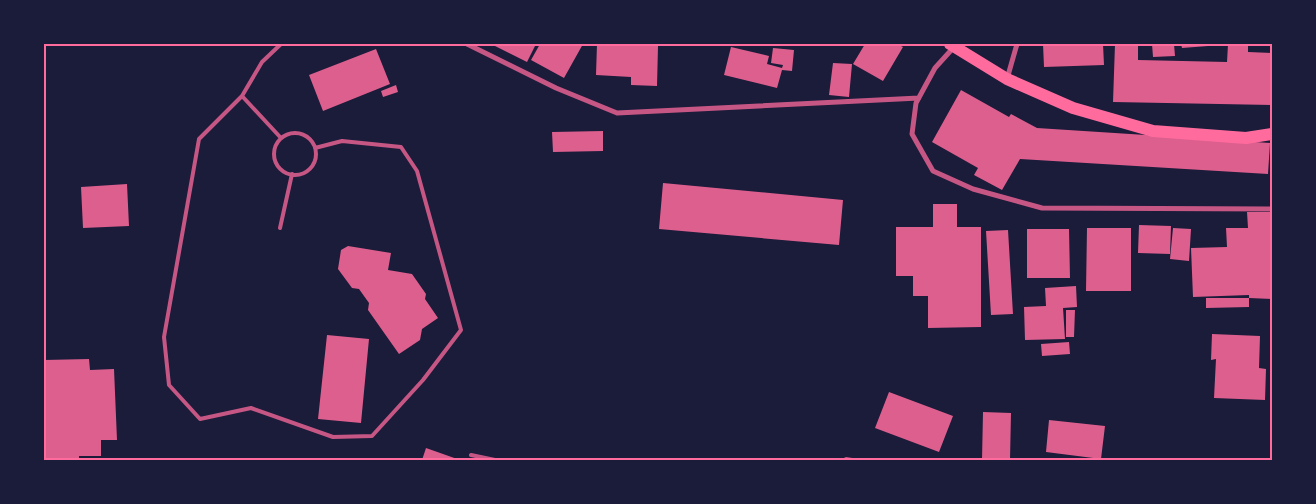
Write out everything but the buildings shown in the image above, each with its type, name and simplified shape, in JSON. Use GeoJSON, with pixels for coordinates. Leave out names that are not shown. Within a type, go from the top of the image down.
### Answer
{"type":"FeatureCollection","features":[{"type":"Feature","properties":{"kind":"main road"},"geometry":{"type":"LineString","coordinates":[[952,45],[1007,79],[1073,108],[1153,131],[1246,138],[1272,134]]}},
{"type":"Feature","properties":{"kind":"street"},"geometry":{"type":"LineString","coordinates":[[467,44],[556,88],[617,113],[919,98]]}},
{"type":"Feature","properties":{"kind":"street"},"geometry":{"type":"LineString","coordinates":[[1007,79],[1017,44]]}},
{"type":"Feature","properties":{"kind":"street"},"geometry":{"type":"LineString","coordinates":[[952,45],[935,68],[916,103],[912,134],[933,171],[973,189],[1042,208],[1272,209]]}},
{"type":"Feature","properties":{"kind":"lane"},"geometry":{"type":"LineString","coordinates":[[281,44],[262,62],[242,96],[199,140],[164,337],[168,385],[200,419],[251,408],[333,437],[372,436],[423,380],[461,330],[417,171],[401,147],[342,141],[315,148]]}},
{"type":"Feature","properties":{"kind":"lane"},"geometry":{"type":"LineString","coordinates":[[242,96],[281,138]]}},
{"type":"Feature","properties":{"kind":"lane"},"geometry":{"type":"LineString","coordinates":[[287,134],[301,134],[312,142],[315,148],[316,155],[311,167],[299,174],[286,173],[276,163],[274,149],[281,138],[287,134]]}},
{"type":"Feature","properties":{"kind":"lane"},"geometry":{"type":"LineString","coordinates":[[280,228],[292,174]]}},
{"type":"Feature","properties":{"kind":"lane"},"geometry":{"type":"LineString","coordinates":[[472,455],[494,460]]}},
{"type":"Feature","properties":{"kind":"lane"},"geometry":{"type":"LineString","coordinates":[[846,460],[846,458],[852,460]]}}]}
